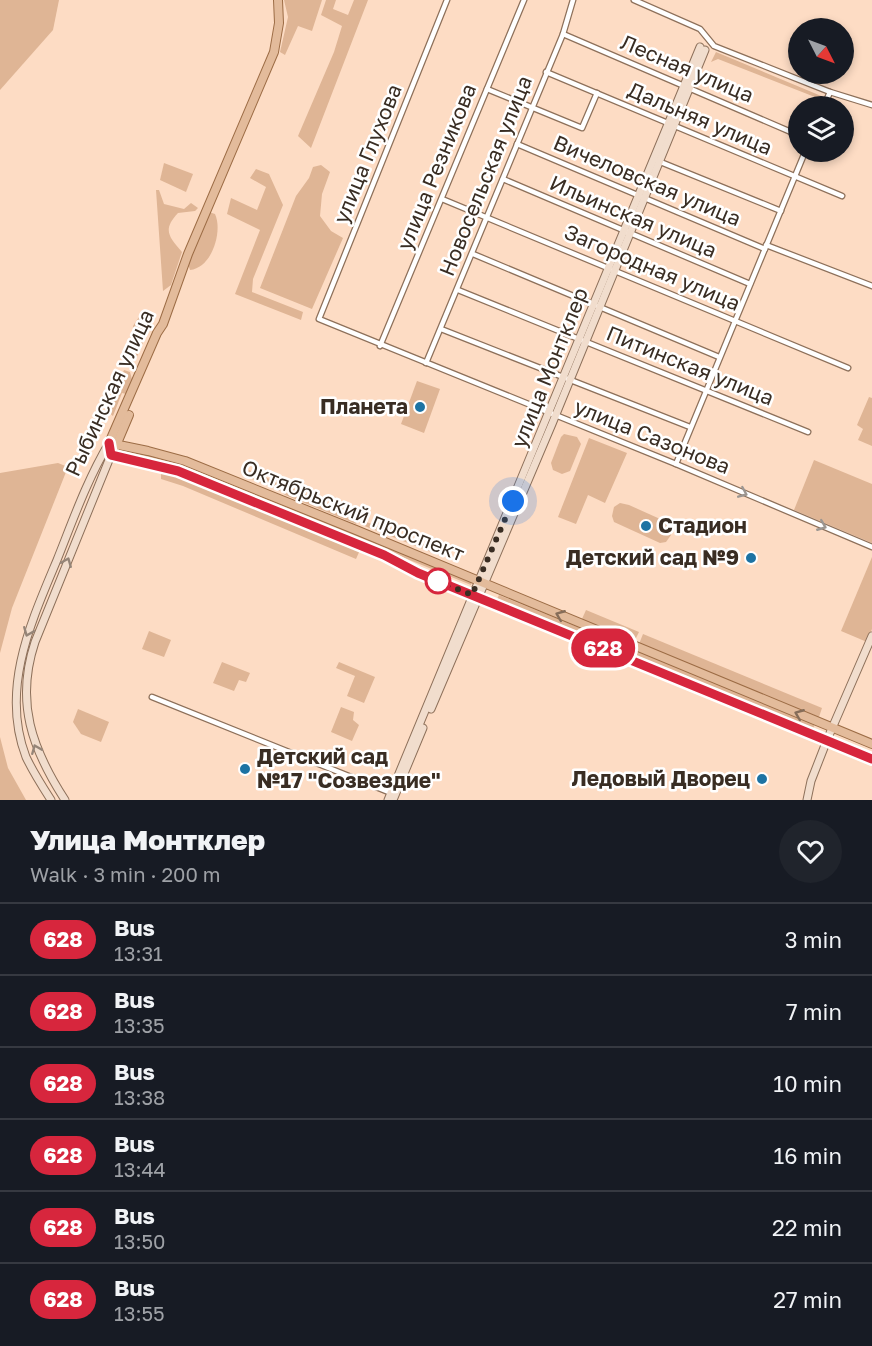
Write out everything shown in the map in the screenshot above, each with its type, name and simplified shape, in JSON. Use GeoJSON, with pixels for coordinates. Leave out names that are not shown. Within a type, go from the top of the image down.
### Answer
{"type":"FeatureCollection","features":[{"type":"Feature","properties":{"kind":"main road","name":"Рыбинская улица"},"geometry":{"type":"LineString","coordinates":[[113,444],[157,333],[163,324],[188,254],[274,52],[279,23],[278,0]]}},
{"type":"Feature","properties":{"kind":"main road"},"geometry":{"type":"LineString","coordinates":[[111,455],[113,444]]}},
{"type":"Feature","properties":{"kind":"main road","name":"Октябрьский проспект"},"geometry":{"type":"LineString","coordinates":[[113,444],[159,453],[185,461],[872,744]]}},
{"type":"Feature","properties":{"kind":"main road","name":"Октябрьский проспект"},"geometry":{"type":"LineString","coordinates":[[111,455],[178,471],[384,555],[418,573],[872,759]]}},
{"type":"Feature","properties":{"kind":"street","name":"улица Глухова"},"geometry":{"type":"LineString","coordinates":[[319,319],[447,0]]}},
{"type":"Feature","properties":{"kind":"street","name":"улица Резникова"},"geometry":{"type":"LineString","coordinates":[[380,346],[524,0]]}},
{"type":"Feature","properties":{"kind":"street","name":"Новосельская улица"},"geometry":{"type":"LineString","coordinates":[[426,363],[563,34],[573,0]]}},
{"type":"Feature","properties":{"kind":"street"},"geometry":{"type":"LineString","coordinates":[[634,0],[700,29],[714,46],[830,92],[872,105]]}},
{"type":"Feature","properties":{"kind":"street","name":"Лесная улица"},"geometry":{"type":"LineString","coordinates":[[563,34],[788,131]]}},
{"type":"Feature","properties":{"kind":"street"},"geometry":{"type":"LineString","coordinates":[[702,49],[714,46]]}},
{"type":"Feature","properties":{"kind":"street","name":"улица Монтклер"},"geometry":{"type":"LineString","coordinates":[[391,798],[583,341],[702,49]]}},
{"type":"Feature","properties":{"kind":"street","name":"Дальняя улица"},"geometry":{"type":"LineString","coordinates":[[546,72],[842,196]]}},
{"type":"Feature","properties":{"kind":"street"},"geometry":{"type":"LineString","coordinates":[[487,89],[582,128],[597,93]]}},
{"type":"Feature","properties":{"kind":"street"},"geometry":{"type":"LineString","coordinates":[[828,96],[830,92]]}},
{"type":"Feature","properties":{"kind":"street","name":"Вичеловская улица"},"geometry":{"type":"LineString","coordinates":[[517,144],[765,247],[872,286]]}},
{"type":"Feature","properties":{"kind":"street"},"geometry":{"type":"LineString","coordinates":[[657,160],[781,211]]}},
{"type":"Feature","properties":{"kind":"street"},"geometry":{"type":"LineString","coordinates":[[676,464],[801,162]]}},
{"type":"Feature","properties":{"kind":"street","name":"Ильинская улица"},"geometry":{"type":"LineString","coordinates":[[503,179],[750,284]]}},
{"type":"Feature","properties":{"kind":"street","name":"Загородная улица"},"geometry":{"type":"LineString","coordinates":[[442,199],[849,368]]}},
{"type":"Feature","properties":{"kind":"street"},"geometry":{"type":"LineString","coordinates":[[472,254],[719,357]]}},
{"type":"Feature","properties":{"kind":"street","name":"Питинская улица"},"geometry":{"type":"LineString","coordinates":[[458,290],[808,432]]}},
{"type":"Feature","properties":{"kind":"street","name":"улица Сазонова"},"geometry":{"type":"LineString","coordinates":[[319,319],[380,346],[676,464],[872,547]]}},
{"type":"Feature","properties":{"kind":"street"},"geometry":{"type":"LineString","coordinates":[[441,329],[690,427]]}},
{"type":"Feature","properties":{"kind":"street","name":"Рыбинская улица"},"geometry":{"type":"LineString","coordinates":[[51,800],[26,757],[19,738],[14,703],[16,670],[24,640],[90,479],[113,444]]}},
{"type":"Feature","properties":{"kind":"street"},"geometry":{"type":"LineString","coordinates":[[65,800],[45,769],[31,735],[27,693],[29,664],[34,642],[111,455]]}},
{"type":"Feature","properties":{"kind":"street"},"geometry":{"type":"LineString","coordinates":[[807,800],[811,781],[832,727],[872,636]]}},
{"type":"Feature","properties":{"kind":"street"},"geometry":{"type":"LineString","coordinates":[[152,697],[391,798]]}},
{"type":"Feature","properties":{"kind":"shaded area"},"geometry":{"type":"Polygon","coordinates":[[[0,0],[59,0],[53,30],[0,90],[0,0]]]}},
{"type":"Feature","properties":{"kind":"shaded area"},"geometry":{"type":"Polygon","coordinates":[[[284,0],[322,0],[312,31],[298,26],[285,55],[280,52],[288,17],[284,0]]]}},
{"type":"Feature","properties":{"kind":"shaded area"},"geometry":{"type":"Polygon","coordinates":[[[326,0],[336,0],[333,9],[348,15],[354,0],[368,0],[311,148],[298,136],[334,52],[342,26],[321,15],[326,0]]]}},
{"type":"Feature","properties":{"kind":"shaded area"},"geometry":{"type":"Polygon","coordinates":[[[716,52],[821,96],[812,96],[718,59],[711,62],[716,52]]]}},
{"type":"Feature","properties":{"kind":"shaded area"},"geometry":{"type":"Polygon","coordinates":[[[164,163],[193,174],[186,192],[160,180],[164,163]]]}},
{"type":"Feature","properties":{"kind":"shaded area"},"geometry":{"type":"Polygon","coordinates":[[[321,165],[330,172],[322,194],[320,216],[331,231],[343,238],[312,309],[260,288],[296,196],[309,178],[313,167],[321,165]]]}},
{"type":"Feature","properties":{"kind":"shaded area"},"geometry":{"type":"Polygon","coordinates":[[[256,169],[269,174],[283,205],[253,279],[252,292],[303,312],[301,320],[235,294],[260,230],[227,214],[231,198],[257,210],[266,187],[250,178],[256,169]]]}},
{"type":"Feature","properties":{"kind":"shaded area"},"geometry":{"type":"Polygon","coordinates":[[[156,190],[159,190],[164,204],[184,209],[191,203],[198,208],[195,211],[178,213],[170,224],[171,238],[182,252],[171,285],[163,291],[156,190]]]}},
{"type":"Feature","properties":{"kind":"shaded area"},"geometry":{"type":"Polygon","coordinates":[[[209,212],[215,214],[217,221],[218,230],[214,248],[204,263],[190,270],[188,264],[209,212]]]}},
{"type":"Feature","properties":{"kind":"shaded area"},"geometry":{"type":"Polygon","coordinates":[[[139,317],[146,317],[152,321],[136,359],[133,326],[139,317]]]}},
{"type":"Feature","properties":{"kind":"shaded area"},"geometry":{"type":"Polygon","coordinates":[[[124,370],[130,372],[133,383],[126,394],[122,393],[113,416],[107,411],[124,370]]]}},
{"type":"Feature","properties":{"kind":"shaded area","name":"Планета"},"geometry":{"type":"Polygon","coordinates":[[[417,381],[440,389],[424,433],[401,424],[417,381]]]}},
{"type":"Feature","properties":{"kind":"shaded area"},"geometry":{"type":"Polygon","coordinates":[[[869,397],[872,398],[872,446],[858,440],[863,429],[857,425],[869,397]]]}},
{"type":"Feature","properties":{"kind":"shaded area"},"geometry":{"type":"Polygon","coordinates":[[[564,434],[577,437],[581,444],[570,471],[562,474],[553,470],[551,463],[564,434]]]}},
{"type":"Feature","properties":{"kind":"shaded area"},"geometry":{"type":"Polygon","coordinates":[[[589,438],[627,453],[605,503],[588,495],[576,524],[558,517],[589,438]]]}},
{"type":"Feature","properties":{"kind":"shaded area"},"geometry":{"type":"Polygon","coordinates":[[[129,450],[183,463],[472,581],[471,585],[181,467],[128,454],[129,450]]]}},
{"type":"Feature","properties":{"kind":"shaded area"},"geometry":{"type":"Polygon","coordinates":[[[814,460],[872,484],[872,543],[794,510],[814,460]]]}},
{"type":"Feature","properties":{"kind":"shaded area"},"geometry":{"type":"Polygon","coordinates":[[[58,463],[68,467],[12,608],[0,653],[0,473],[58,463]]]}},
{"type":"Feature","properties":{"kind":"shaded area"},"geometry":{"type":"Polygon","coordinates":[[[249,470],[359,517],[356,524],[247,477],[249,470]]]}},
{"type":"Feature","properties":{"kind":"shaded area"},"geometry":{"type":"Polygon","coordinates":[[[161,471],[360,550],[356,559],[183,486],[161,479],[161,471]]]}},
{"type":"Feature","properties":{"kind":"shaded area","name":"Стадион"},"geometry":{"type":"Polygon","coordinates":[[[620,503],[669,523],[671,535],[666,542],[660,543],[614,522],[612,516],[614,507],[620,503]]]}},
{"type":"Feature","properties":{"kind":"shaded area"},"geometry":{"type":"Polygon","coordinates":[[[364,521],[438,550],[436,554],[362,525],[364,521]]]}},
{"type":"Feature","properties":{"kind":"shaded area"},"geometry":{"type":"Polygon","coordinates":[[[872,557],[872,629],[867,642],[841,631],[872,557]]]}},
{"type":"Feature","properties":{"kind":"shaded area"},"geometry":{"type":"Polygon","coordinates":[[[499,595],[815,724],[813,729],[497,599],[499,595]]]}},
{"type":"Feature","properties":{"kind":"shaded area"},"geometry":{"type":"Polygon","coordinates":[[[586,610],[639,632],[634,642],[582,619],[586,610]]]}},
{"type":"Feature","properties":{"kind":"shaded area"},"geometry":{"type":"Polygon","coordinates":[[[149,631],[171,640],[164,657],[142,649],[149,631]]]}},
{"type":"Feature","properties":{"kind":"shaded area"},"geometry":{"type":"Polygon","coordinates":[[[643,634],[822,708],[819,717],[639,644],[643,634]]]}},
{"type":"Feature","properties":{"kind":"shaded area"},"geometry":{"type":"Polygon","coordinates":[[[222,662],[250,673],[246,682],[239,680],[234,691],[213,683],[222,662]]]}},
{"type":"Feature","properties":{"kind":"shaded area"},"geometry":{"type":"Polygon","coordinates":[[[339,662],[375,677],[364,703],[347,696],[355,676],[336,668],[339,662]]]}},
{"type":"Feature","properties":{"kind":"shaded area"},"geometry":{"type":"Polygon","coordinates":[[[341,707],[354,712],[353,720],[359,725],[352,741],[331,732],[341,707]]]}},
{"type":"Feature","properties":{"kind":"shaded area"},"geometry":{"type":"Polygon","coordinates":[[[78,709],[109,722],[101,742],[81,734],[73,722],[78,709]]]}},
{"type":"Feature","properties":{"kind":"shaded area"},"geometry":{"type":"Polygon","coordinates":[[[0,737],[8,768],[26,800],[0,800],[0,737]]]}},
{"type":"Feature","properties":{"kind":"bus line","name":"628"},"geometry":{"type":"LineString","coordinates":[[109,443],[111,455],[178,471],[384,555],[418,573],[872,759]]}},
{"type":"Feature","properties":{"kind":"place","name":"Планета"},"geometry":{"type":"Point","coordinates":[420,407]}},
{"type":"Feature","properties":{"kind":"place","name":"Стадион"},"geometry":{"type":"Point","coordinates":[646,526]}},
{"type":"Feature","properties":{"kind":"place","name":"Детский сад №9"},"geometry":{"type":"Point","coordinates":[751,558]}},
{"type":"Feature","properties":{"kind":"place","name":"Детский сад №17 \"Созвездие\""},"geometry":{"type":"Point","coordinates":[245,769]}},
{"type":"Feature","properties":{"kind":"place","name":"Ледовый Дворец"},"geometry":{"type":"Point","coordinates":[762,779]}},
{"type":"Feature","properties":{"kind":"route"},"geometry":{"type":"LineString","coordinates":[[438,581],[472,595],[513,501]]}}]}
